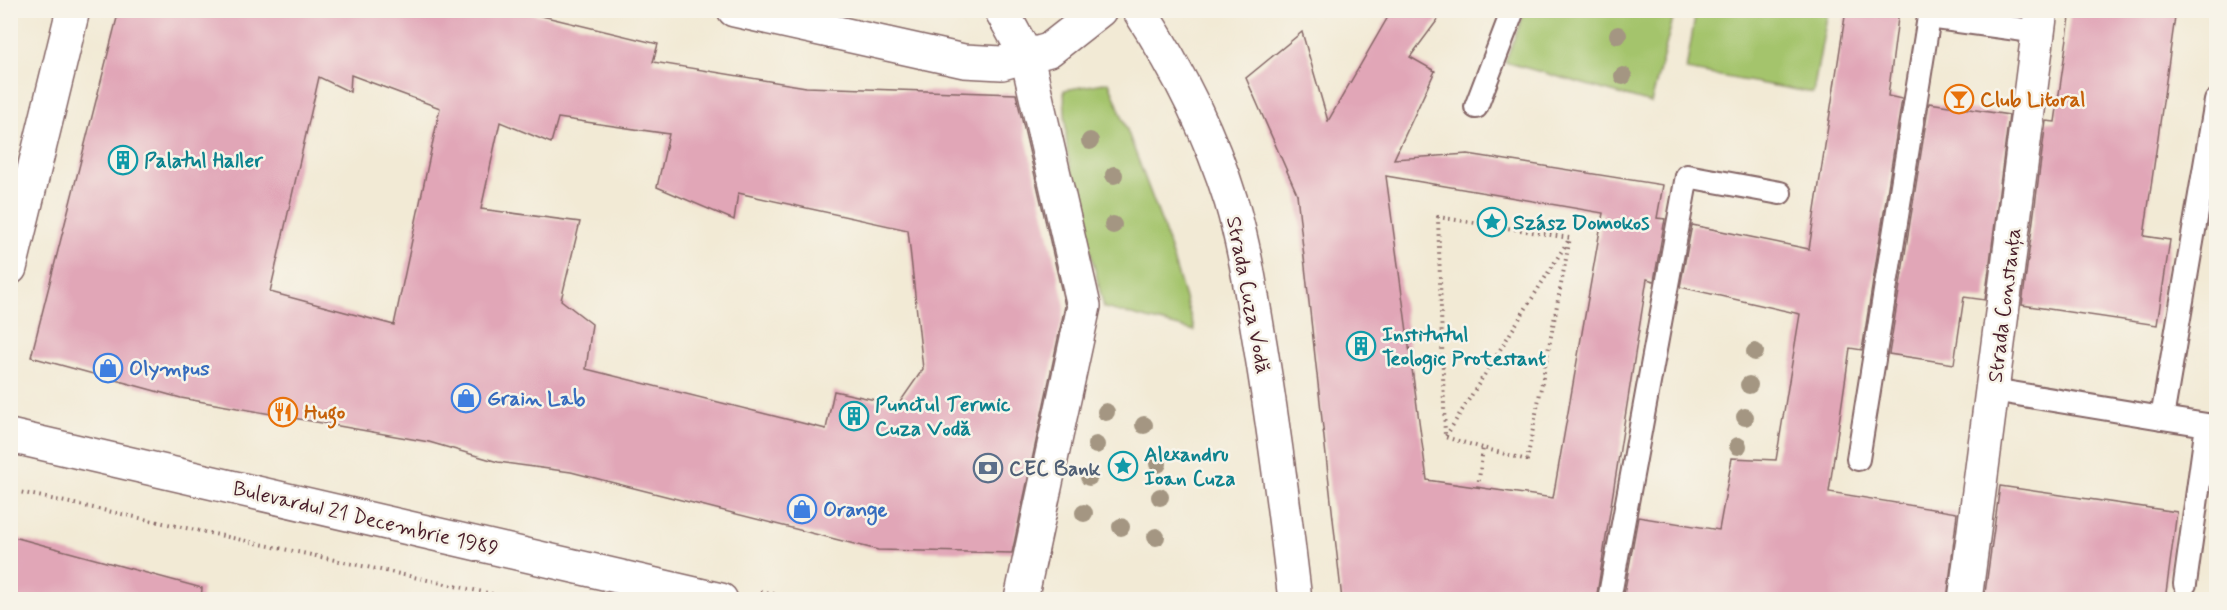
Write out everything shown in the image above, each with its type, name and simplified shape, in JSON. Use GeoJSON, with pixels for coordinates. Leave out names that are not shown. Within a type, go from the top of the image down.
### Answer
{"type":"FeatureCollection","features":[{"type":"Feature","properties":{"kind":"street"},"geometry":{"type":"LineString","coordinates":[[10,268],[73,10]]}},
{"type":"Feature","properties":{"kind":"street"},"geometry":{"type":"LineString","coordinates":[[735,10],[964,61],[1002,63],[1049,50],[1100,10]]}},
{"type":"Feature","properties":{"kind":"street"},"geometry":{"type":"LineString","coordinates":[[1001,10],[1027,57],[1084,306],[1022,599]]}},
{"type":"Feature","properties":{"kind":"street","name":"Strada Cuza Vodă"},"geometry":{"type":"LineString","coordinates":[[1139,10],[1195,105],[1231,202],[1248,273],[1279,460],[1295,600]]}},
{"type":"Feature","properties":{"kind":"street","name":"Strada Constanța"},"geometry":{"type":"LineString","coordinates":[[1965,600],[2040,21]]}},
{"type":"Feature","properties":{"kind":"street","name":"Bulevardul 21 Decembrie 1989"},"geometry":{"type":"LineString","coordinates":[[10,436],[721,600]]}},
{"type":"Feature","properties":{"kind":"lane"},"geometry":{"type":"LineString","coordinates":[[1476,107],[1513,10]]}},
{"type":"Feature","properties":{"kind":"lane"},"geometry":{"type":"LineString","coordinates":[[1858,459],[1929,17],[2040,21]]}},
{"type":"Feature","properties":{"kind":"lane"},"geometry":{"type":"LineString","coordinates":[[2162,418],[2217,100]]}},
{"type":"Feature","properties":{"kind":"lane"},"geometry":{"type":"LineString","coordinates":[[1609,600],[1687,176],[1780,193]]}},
{"type":"Feature","properties":{"kind":"lane"},"geometry":{"type":"LineString","coordinates":[[1993,390],[2207,425],[2185,584]]}},
{"type":"Feature","properties":{"kind":"path"},"geometry":{"type":"LineString","coordinates":[[1445,437],[1438,217],[1569,238]]}},
{"type":"Feature","properties":{"kind":"path"},"geometry":{"type":"LineString","coordinates":[[1445,437],[1569,238]]}},
{"type":"Feature","properties":{"kind":"path"},"geometry":{"type":"LineString","coordinates":[[1445,437],[1527,460],[1569,238]]}},
{"type":"Feature","properties":{"kind":"path"},"geometry":{"type":"LineString","coordinates":[[1478,487],[1483,448]]}},
{"type":"Feature","properties":{"kind":"path"},"geometry":{"type":"LineString","coordinates":[[10,490],[520,600]]}},
{"type":"Feature","properties":{"kind":"green space"},"geometry":{"type":"Polygon","coordinates":[[[1525,11],[1675,11],[1651,103],[1505,62],[1525,11]]]}},
{"type":"Feature","properties":{"kind":"green space"},"geometry":{"type":"Polygon","coordinates":[[[1696,11],[1828,11],[1813,93],[1686,70],[1696,11]]]}},
{"type":"Feature","properties":{"kind":"green space"},"geometry":{"type":"Polygon","coordinates":[[[1109,82],[1163,226],[1195,331],[1104,308],[1067,153],[1064,90],[1109,82]]]}},
{"type":"Feature","properties":{"kind":"building"},"geometry":{"type":"Polygon","coordinates":[[[119,10],[517,10],[658,44],[653,62],[806,87],[1016,94],[1065,306],[1012,553],[878,550],[571,472],[498,462],[429,442],[181,398],[31,357],[119,10]],[[351,75],[350,92],[319,77],[270,292],[394,325],[440,108],[351,75]],[[558,118],[551,143],[500,122],[481,209],[580,222],[561,300],[592,324],[586,369],[826,429],[834,391],[898,405],[923,369],[908,230],[738,193],[734,220],[657,187],[669,134],[558,118]]]}},
{"type":"Feature","properties":{"kind":"building","name":"Institutul Teologic Protestant"},"geometry":{"type":"Polygon","coordinates":[[[1392,10],[1445,10],[1410,57],[1435,71],[1394,159],[1468,154],[1663,185],[1657,218],[1665,219],[1654,281],[1647,279],[1596,600],[1342,600],[1297,194],[1246,78],[1302,32],[1328,121],[1392,10]],[[1386,176],[1427,480],[1553,498],[1603,213],[1386,176]]]}},
{"type":"Feature","properties":{"kind":"building"},"geometry":{"type":"Polygon","coordinates":[[[1846,10],[1899,10],[1888,96],[1902,99],[1862,350],[1850,348],[1829,492],[1957,513],[1947,600],[1623,600],[1638,517],[1719,530],[1732,458],[1776,460],[1800,314],[1680,287],[1692,225],[1809,249],[1846,10]]]}},
{"type":"Feature","properties":{"kind":"building"},"geometry":{"type":"Polygon","coordinates":[[[2071,10],[2176,10],[2144,236],[2170,240],[2157,325],[2022,305],[2046,121],[2055,122],[2071,10]]]}},
{"type":"Feature","properties":{"kind":"building"},"geometry":{"type":"Polygon","coordinates":[[[1929,103],[2009,115],[1985,300],[1964,297],[1954,364],[1889,354],[1929,103]]]}},
{"type":"Feature","properties":{"kind":"building"},"geometry":{"type":"Polygon","coordinates":[[[2000,486],[2177,512],[2165,600],[1984,600],[2000,486]]]}},
{"type":"Feature","properties":{"kind":"building"},"geometry":{"type":"Polygon","coordinates":[[[10,536],[202,588],[201,600],[10,600],[10,536]]]}},
{"type":"Feature","properties":{"kind":"place","name":"Club Litoral"},"geometry":{"type":"Point","coordinates":[1959,99]}},
{"type":"Feature","properties":{"kind":"place","name":"Palatul Haller"},"geometry":{"type":"Point","coordinates":[123,160]}},
{"type":"Feature","properties":{"kind":"place","name":"Szász Domokos"},"geometry":{"type":"Point","coordinates":[1492,222]}},
{"type":"Feature","properties":{"kind":"place","name":"Institutul Teologic Protestant"},"geometry":{"type":"Point","coordinates":[1361,346]}},
{"type":"Feature","properties":{"kind":"place","name":"Olympus"},"geometry":{"type":"Point","coordinates":[108,368]}},
{"type":"Feature","properties":{"kind":"place","name":"Grain Lab"},"geometry":{"type":"Point","coordinates":[466,398]}},
{"type":"Feature","properties":{"kind":"place","name":"Hugo"},"geometry":{"type":"Point","coordinates":[283,412]}},
{"type":"Feature","properties":{"kind":"place","name":"Punctul Termic Cuza Vodă"},"geometry":{"type":"Point","coordinates":[854,416]}},
{"type":"Feature","properties":{"kind":"place","name":"Alexandru Ioan Cuza"},"geometry":{"type":"Point","coordinates":[1123,466]}},
{"type":"Feature","properties":{"kind":"place","name":"CEC Bank"},"geometry":{"type":"Point","coordinates":[988,468]}},
{"type":"Feature","properties":{"kind":"place","name":"Orange"},"geometry":{"type":"Point","coordinates":[802,509]}}]}
